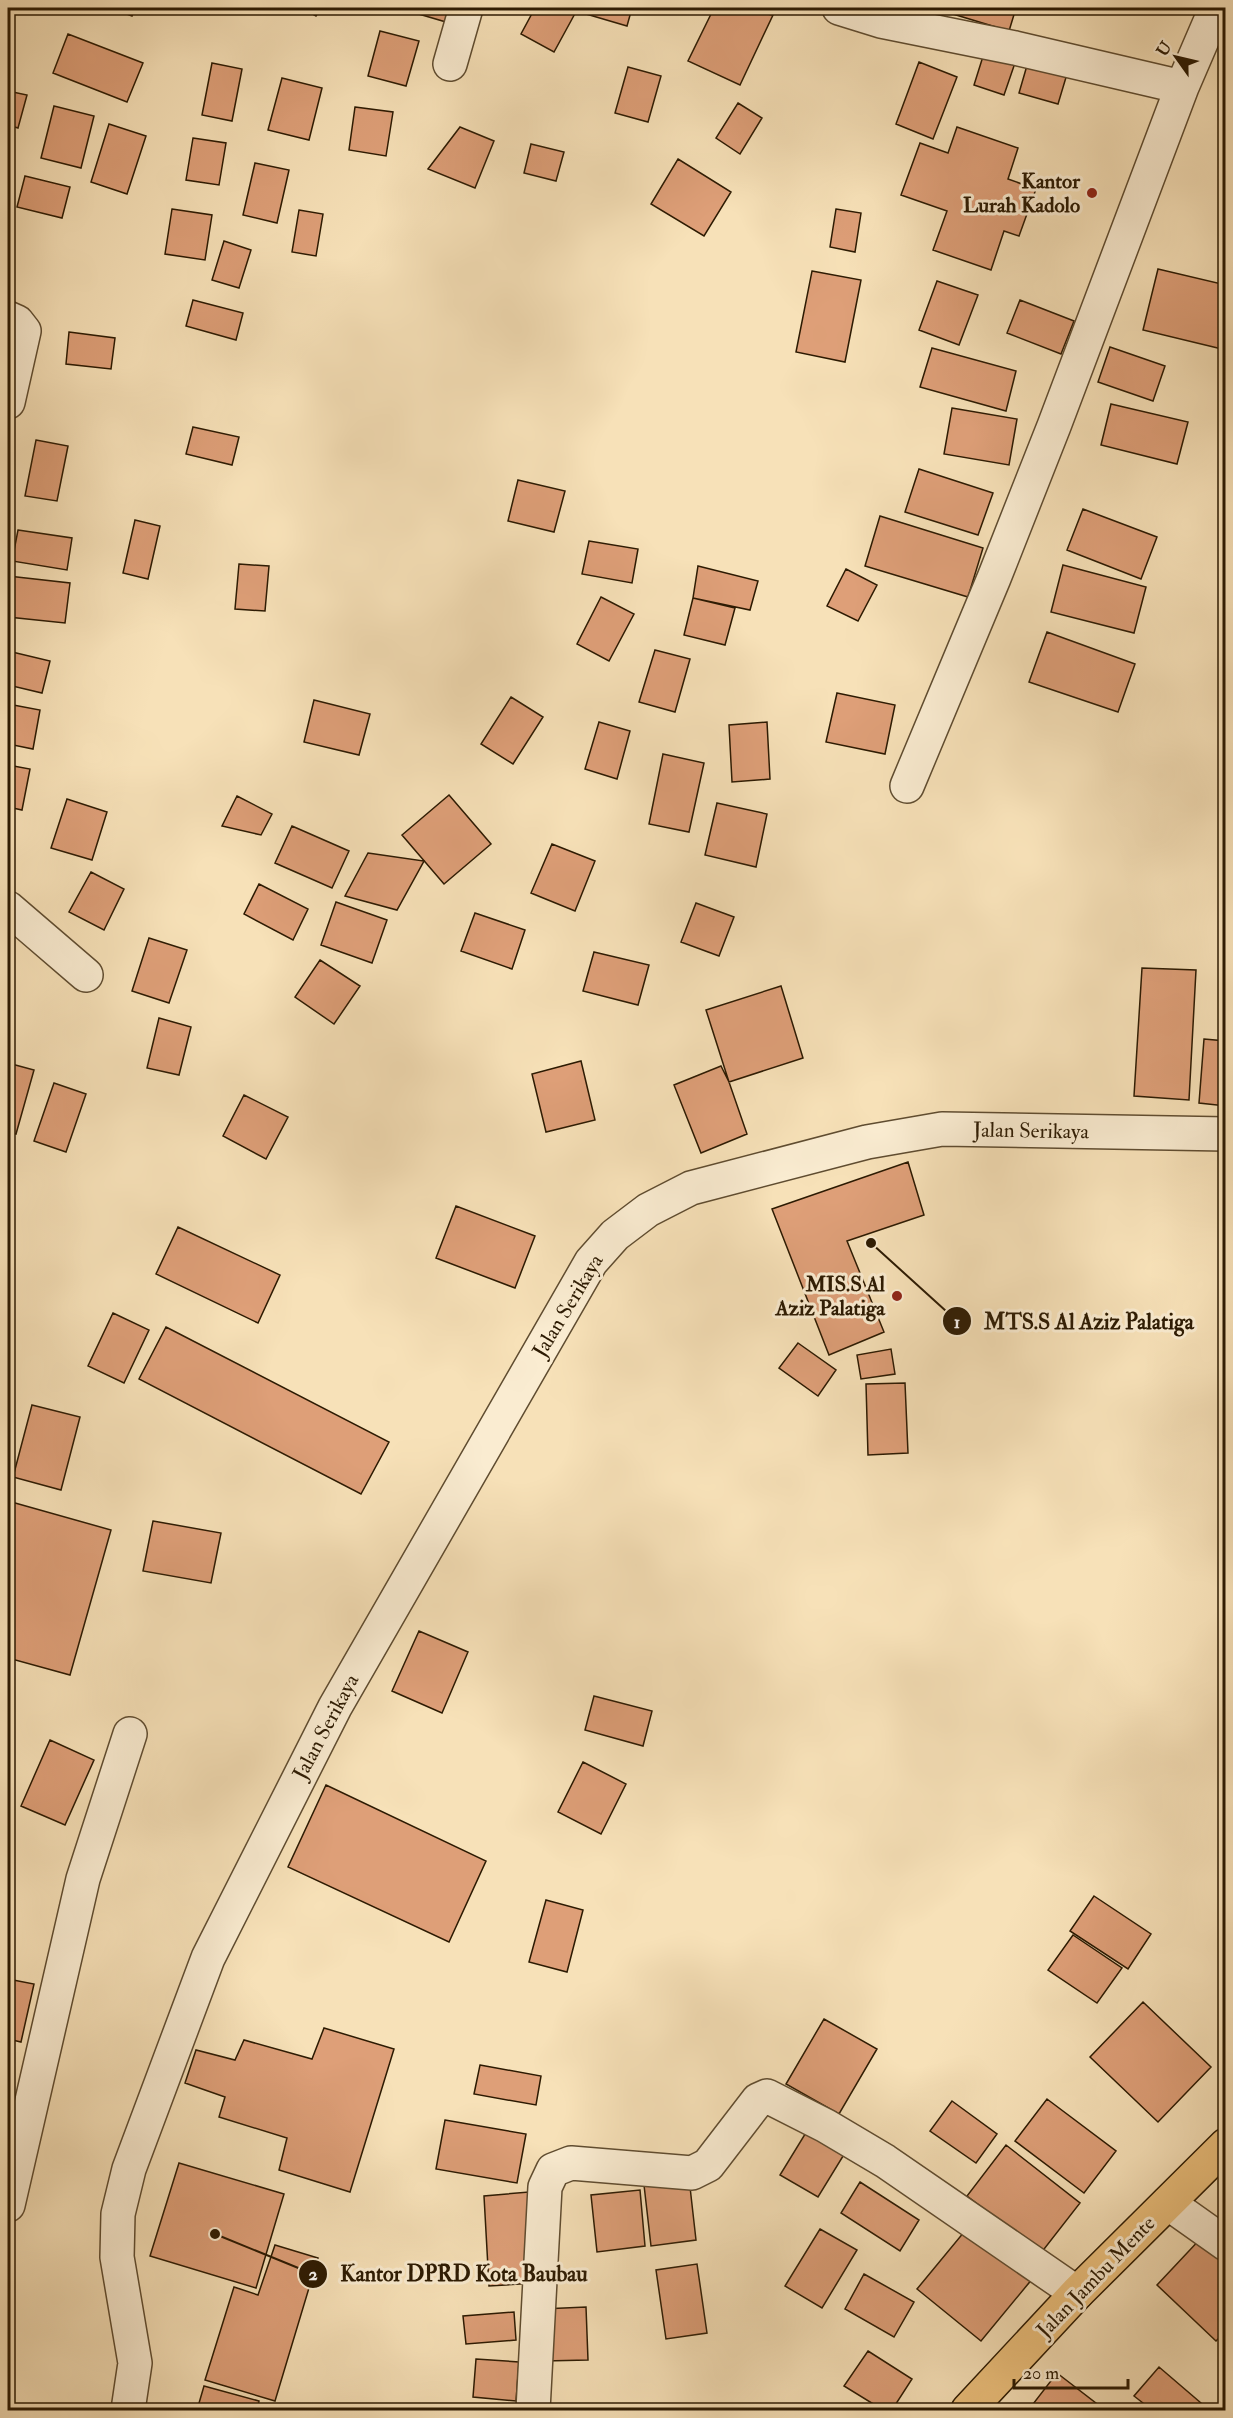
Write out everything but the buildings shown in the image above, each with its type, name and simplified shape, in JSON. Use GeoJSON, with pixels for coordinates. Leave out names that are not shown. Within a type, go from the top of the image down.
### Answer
{"type":"FeatureCollection","features":[{"type":"Feature","properties":{"kind":"main road","name":"Jalan Jambu Mente"},"geometry":{"type":"LineString","coordinates":[[968,2410],[1077,2293],[1226,2145]]}},
{"type":"Feature","properties":{"kind":"street"},"geometry":{"type":"LineString","coordinates":[[450,64],[466,8]]}},
{"type":"Feature","properties":{"kind":"street"},"geometry":{"type":"LineString","coordinates":[[839,8],[881,21],[1016,48],[1182,87]]}},
{"type":"Feature","properties":{"kind":"street"},"geometry":{"type":"LineString","coordinates":[[907,786],[994,578],[1182,87],[1216,8]]}},
{"type":"Feature","properties":{"kind":"street"},"geometry":{"type":"LineString","coordinates":[[8,318],[17,322],[24,331],[8,402]]}},
{"type":"Feature","properties":{"kind":"street"},"geometry":{"type":"LineString","coordinates":[[8,908],[86,975]]}},
{"type":"Feature","properties":{"kind":"street","name":"Jalan Serikaya"},"geometry":{"type":"LineString","coordinates":[[128,2410],[135,2363],[117,2258],[118,2214],[129,2169],[208,1958],[335,1707],[591,1262],[615,1235],[648,1210],[691,1188],[867,1143],[942,1129],[1226,1134]]}},
{"type":"Feature","properties":{"kind":"street"},"geometry":{"type":"LineString","coordinates":[[8,2205],[83,1879],[130,1734]]}},
{"type":"Feature","properties":{"kind":"street"},"geometry":{"type":"LineString","coordinates":[[532,2410],[545,2187],[553,2170],[571,2163],[692,2173],[708,2165],[758,2100],[767,2096],[826,2126],[885,2161],[1077,2293]]}},
{"type":"Feature","properties":{"kind":"street"},"geometry":{"type":"LineString","coordinates":[[1168,2203],[1226,2244]]}},
{"type":"Feature","properties":{"kind":"place","name":"Kantor Lurah Kadolo"},"geometry":{"type":"Point","coordinates":[1092,193]}},
{"type":"Feature","properties":{"kind":"place","name":"MTS.S Al Aziz Palatiga"},"geometry":{"type":"Point","coordinates":[871,1243]}},
{"type":"Feature","properties":{"kind":"place","name":"MIS.S Al Aziz Palatiga"},"geometry":{"type":"Point","coordinates":[897,1296]}},
{"type":"Feature","properties":{"kind":"place","name":"Kantor DPRD Kota Baubau"},"geometry":{"type":"Point","coordinates":[215,2234]}}]}
